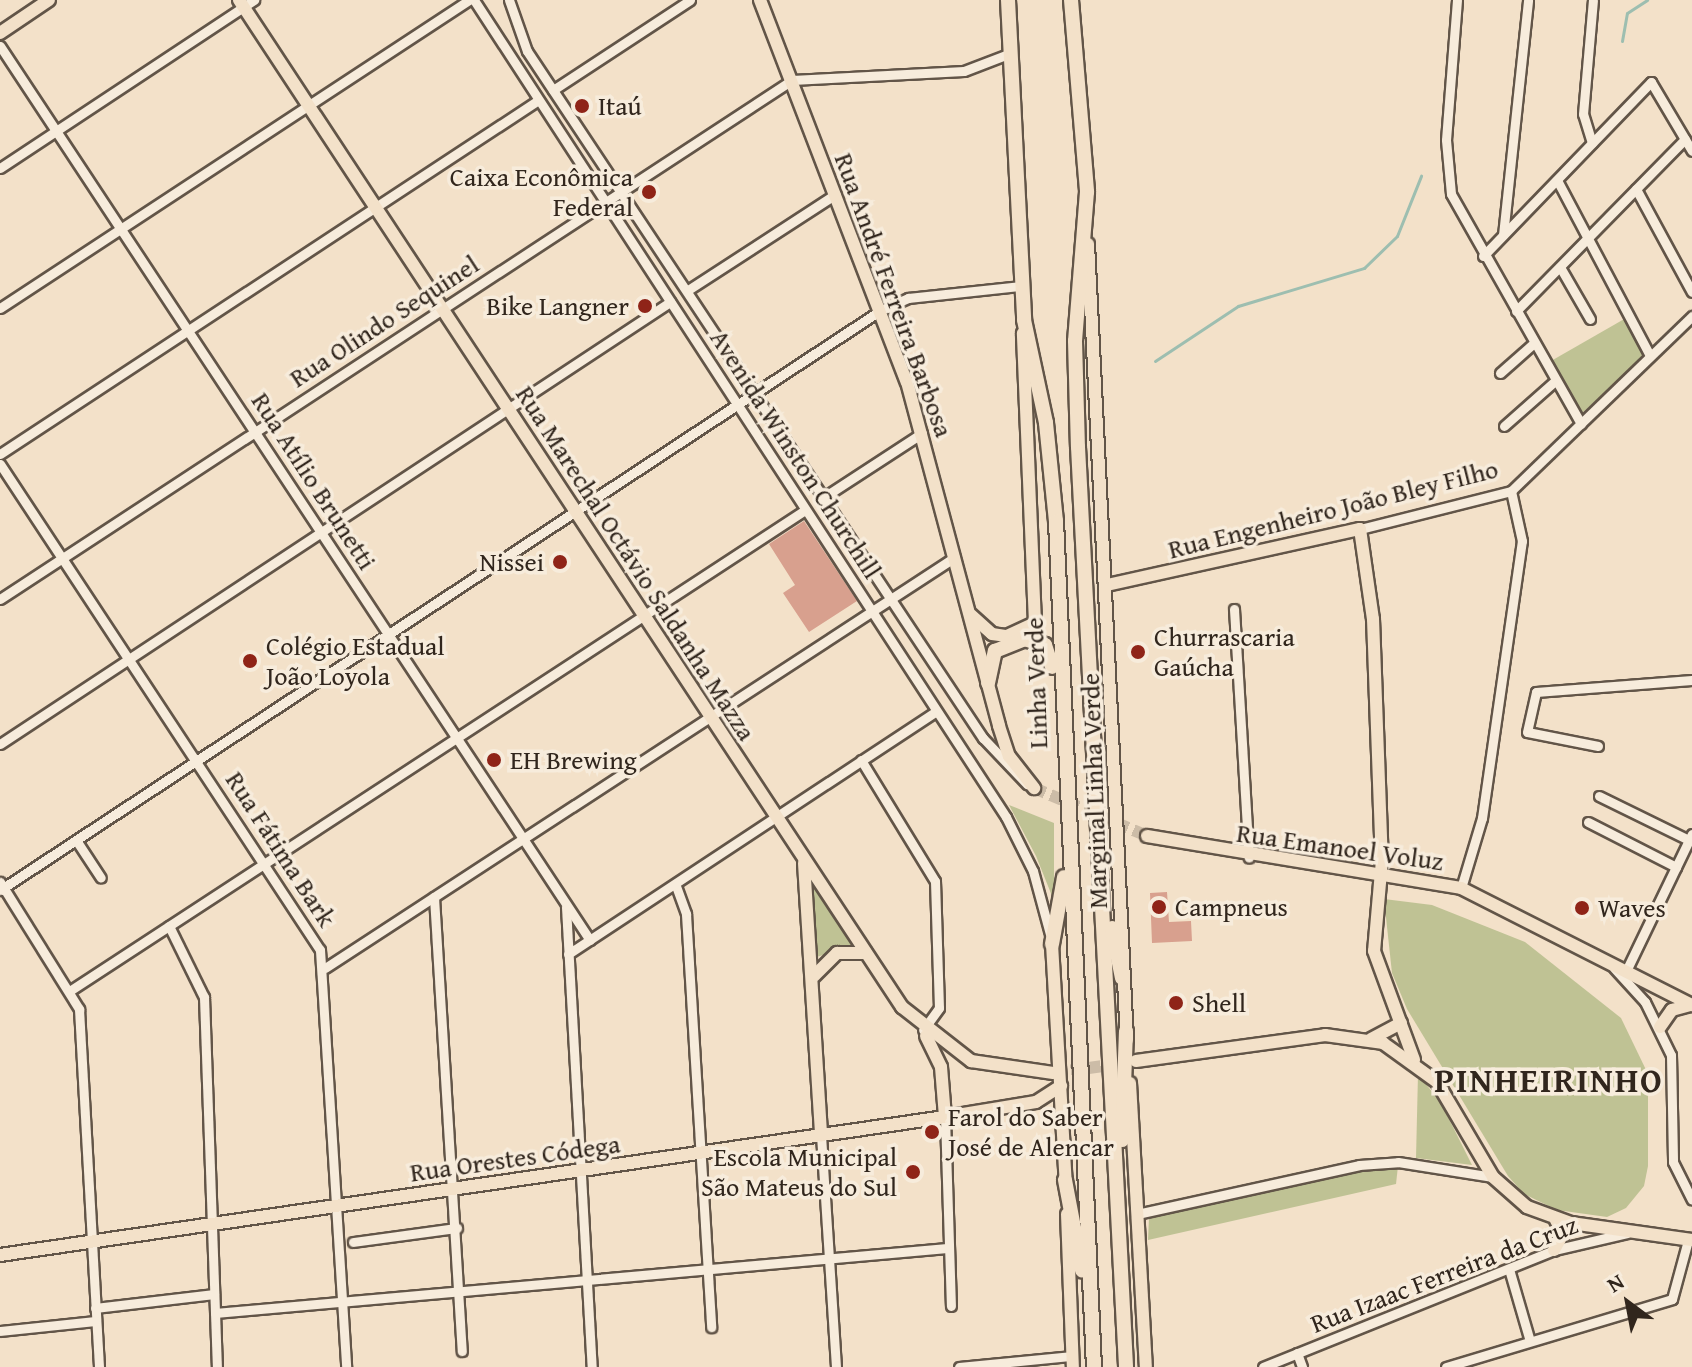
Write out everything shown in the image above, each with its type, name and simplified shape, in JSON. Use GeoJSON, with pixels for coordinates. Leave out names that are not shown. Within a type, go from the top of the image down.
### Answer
{"type":"FeatureCollection","features":[{"type":"Feature","properties":{"kind":"highway","name":"Linha Verde"},"geometry":{"type":"LineString","coordinates":[[1008,0],[1008,54],[1024,320],[1052,474],[1062,757],[1094,1367]]}},
{"type":"Feature","properties":{"kind":"highway","name":"Linha Verde"},"geometry":{"type":"LineString","coordinates":[[1071,0],[1087,214],[1075,341],[1126,1367]]}},
{"type":"Feature","properties":{"kind":"highway"},"geometry":{"type":"LineString","coordinates":[[988,683],[1002,645],[1024,639],[1045,645],[1062,757]]}},
{"type":"Feature","properties":{"kind":"highway"},"geometry":{"type":"LineString","coordinates":[[1052,944],[1067,856]]}},
{"type":"Feature","properties":{"kind":"highway"},"geometry":{"type":"LineString","coordinates":[[1103,885],[1122,978]]}},
{"type":"Feature","properties":{"kind":"highway"},"geometry":{"type":"LineString","coordinates":[[1118,1245],[1126,1031]]}},
{"type":"Feature","properties":{"kind":"highway"},"geometry":{"type":"LineString","coordinates":[[1065,1180],[1093,1339]]}},
{"type":"Feature","properties":{"kind":"main road"},"geometry":{"type":"LineString","coordinates":[[0,33],[49,0]]}},
{"type":"Feature","properties":{"kind":"main road","name":"Rua André Ferreira Barbosa"},"geometry":{"type":"LineString","coordinates":[[760,0],[881,310],[922,433],[1009,756],[1034,788]]}},
{"type":"Feature","properties":{"kind":"main road","name":"Rua Marechal Octávio Saldanha Mazza"},"geometry":{"type":"LineString","coordinates":[[246,2],[309,106],[804,859],[866,953],[923,1030],[957,1054],[1004,1071],[1053,1073]]}},
{"type":"Feature","properties":{"kind":"main road","name":"Marginal Linha Verde"},"geometry":{"type":"LineString","coordinates":[[1087,214],[1107,585],[1122,978],[1146,1367]]}},
{"type":"Feature","properties":{"kind":"main road"},"geometry":{"type":"LineString","coordinates":[[970,613],[992,634],[1023,632],[1035,623],[1024,320]]}},
{"type":"Feature","properties":{"kind":"main road"},"geometry":{"type":"LineString","coordinates":[[1360,529],[1373,619],[1380,871],[1374,951],[1414,1060]]}},
{"type":"Feature","properties":{"kind":"main road","name":"Rua Engenheiro João Bley Filho"},"geometry":{"type":"LineString","coordinates":[[1107,585],[1360,529]]}},
{"type":"Feature","properties":{"kind":"main road","name":"Rua Emanoel Voluz"},"geometry":{"type":"LineString","coordinates":[[1147,836],[1249,858],[1380,871],[1461,888],[1692,1005]]}},
{"type":"Feature","properties":{"kind":"main road"},"geometry":{"type":"LineString","coordinates":[[804,859],[814,976],[821,1135]]}},
{"type":"Feature","properties":{"kind":"main road"},"geometry":{"type":"LineString","coordinates":[[1052,944],[1063,1111],[1072,1362]]}},
{"type":"Feature","properties":{"kind":"main road"},"geometry":{"type":"LineString","coordinates":[[814,976],[837,953],[866,953]]}},
{"type":"Feature","properties":{"kind":"main road"},"geometry":{"type":"LineString","coordinates":[[1660,1027],[1672,1010],[1692,1005]]}},
{"type":"Feature","properties":{"kind":"main road"},"geometry":{"type":"LineString","coordinates":[[1371,1039],[1401,1023]]}},
{"type":"Feature","properties":{"kind":"main road"},"geometry":{"type":"LineString","coordinates":[[923,1030],[941,1067],[945,1117]]}},
{"type":"Feature","properties":{"kind":"main road"},"geometry":{"type":"LineString","coordinates":[[1136,1061],[1325,1035],[1371,1039],[1414,1060],[1444,1093],[1493,1177],[1527,1207],[1556,1220],[1630,1232]]}},
{"type":"Feature","properties":{"kind":"main road"},"geometry":{"type":"LineString","coordinates":[[941,1067],[957,1054]]}},
{"type":"Feature","properties":{"kind":"main road","name":"Rua Orestes Códega"},"geometry":{"type":"LineString","coordinates":[[0,1255],[945,1117],[1036,1102],[1061,1086]]}},
{"type":"Feature","properties":{"kind":"main road","name":"Rua Orestes Códega"},"geometry":{"type":"LineString","coordinates":[[1036,1102],[1063,1111]]}},
{"type":"Feature","properties":{"kind":"main road"},"geometry":{"type":"LineString","coordinates":[[1554,1250],[1563,1238],[1556,1220]]}},
{"type":"Feature","properties":{"kind":"main road","name":"Rua Izaac Ferreira da Cruz"},"geometry":{"type":"LineString","coordinates":[[1630,1232],[1690,1240]]}},
{"type":"Feature","properties":{"kind":"street","name":"Avenida Winston Churchill"},"geometry":{"type":"LineString","coordinates":[[472,0],[872,611],[1024,850],[1052,944]]}},
{"type":"Feature","properties":{"kind":"street"},"geometry":{"type":"LineString","coordinates":[[0,308],[472,0]]}},
{"type":"Feature","properties":{"kind":"street","name":"Avenida Winston Churchill"},"geometry":{"type":"LineString","coordinates":[[509,0],[522,41],[553,90],[993,754],[1034,788]]}},
{"type":"Feature","properties":{"kind":"street"},"geometry":{"type":"LineString","coordinates":[[553,90],[690,0]]}},
{"type":"Feature","properties":{"kind":"street"},"geometry":{"type":"LineString","coordinates":[[1457,0],[1448,177],[1457,213],[1581,424]]}},
{"type":"Feature","properties":{"kind":"street"},"geometry":{"type":"LineString","coordinates":[[1503,235],[1528,0]]}},
{"type":"Feature","properties":{"kind":"street"},"geometry":{"type":"LineString","coordinates":[[1592,143],[1583,114],[1593,0]]}},
{"type":"Feature","properties":{"kind":"street"},"geometry":{"type":"LineString","coordinates":[[0,168],[246,2]]}},
{"type":"Feature","properties":{"kind":"street","name":"Rua Atílio Brunetti"},"geometry":{"type":"LineString","coordinates":[[0,46],[590,940]]}},
{"type":"Feature","properties":{"kind":"street"},"geometry":{"type":"LineString","coordinates":[[792,80],[964,71],[1008,54]]}},
{"type":"Feature","properties":{"kind":"street","name":"Rua Olindo Sequinel"},"geometry":{"type":"LineString","coordinates":[[0,599],[792,80]]}},
{"type":"Feature","properties":{"kind":"street"},"geometry":{"type":"LineString","coordinates":[[1483,256],[1651,82],[1692,151]]}},
{"type":"Feature","properties":{"kind":"street"},"geometry":{"type":"LineString","coordinates":[[0,454],[537,101]]}},
{"type":"Feature","properties":{"kind":"street"},"geometry":{"type":"LineString","coordinates":[[1516,311],[1685,139]]}},
{"type":"Feature","properties":{"kind":"street"},"geometry":{"type":"LineString","coordinates":[[1557,180],[1650,356]]}},
{"type":"Feature","properties":{"kind":"street"},"geometry":{"type":"LineString","coordinates":[[1636,189],[1692,292]]}},
{"type":"Feature","properties":{"kind":"street"},"geometry":{"type":"LineString","coordinates":[[688,290],[836,194]]}},
{"type":"Feature","properties":{"kind":"street"},"geometry":{"type":"LineString","coordinates":[[1560,267],[1590,319]]}},
{"type":"Feature","properties":{"kind":"street"},"geometry":{"type":"LineString","coordinates":[[99,1367],[83,1031],[71,990],[1,887],[881,310],[908,298],[1021,286]]}},
{"type":"Feature","properties":{"kind":"street"},"geometry":{"type":"LineString","coordinates":[[0,744],[670,302]]}},
{"type":"Feature","properties":{"kind":"street","name":"Rua Engenheiro João Bley Filho"},"geometry":{"type":"LineString","coordinates":[[1360,529],[1511,491],[1692,316]]}},
{"type":"Feature","properties":{"kind":"street"},"geometry":{"type":"LineString","coordinates":[[1500,373],[1534,343]]}},
{"type":"Feature","properties":{"kind":"street"},"geometry":{"type":"LineString","coordinates":[[1504,426],[1556,380]]}},
{"type":"Feature","properties":{"kind":"street"},"geometry":{"type":"LineString","coordinates":[[824,497],[922,433]]}},
{"type":"Feature","properties":{"kind":"street","name":"Rua Fátima Bark"},"geometry":{"type":"LineString","coordinates":[[0,464],[264,864],[325,968],[340,1302],[346,1367]]}},
{"type":"Feature","properties":{"kind":"street"},"geometry":{"type":"LineString","coordinates":[[1461,888],[1482,818],[1522,541],[1511,491]]}},
{"type":"Feature","properties":{"kind":"street"},"geometry":{"type":"LineString","coordinates":[[71,990],[805,510]]}},
{"type":"Feature","properties":{"kind":"street"},"geometry":{"type":"LineString","coordinates":[[325,968],[955,557]]}},
{"type":"Feature","properties":{"kind":"street"},"geometry":{"type":"LineString","coordinates":[[1234,609],[1249,858]]}},
{"type":"Feature","properties":{"kind":"street"},"geometry":{"type":"LineString","coordinates":[[1598,746],[1527,732],[1536,692],[1692,680]]}},
{"type":"Feature","properties":{"kind":"street"},"geometry":{"type":"LineString","coordinates":[[568,954],[676,886],[936,711]]}},
{"type":"Feature","properties":{"kind":"street"},"geometry":{"type":"LineString","coordinates":[[861,760],[935,881],[939,1008],[923,1030]]}},
{"type":"Feature","properties":{"kind":"street"},"geometry":{"type":"LineString","coordinates":[[1599,796],[1690,837],[1626,971]]}},
{"type":"Feature","properties":{"kind":"street"},"geometry":{"type":"LineString","coordinates":[[1588,822],[1676,867]]}},
{"type":"Feature","properties":{"kind":"street"},"geometry":{"type":"LineString","coordinates":[[76,840],[101,878]]}},
{"type":"Feature","properties":{"kind":"street"},"geometry":{"type":"LineString","coordinates":[[676,886],[686,914],[711,1327]]}},
{"type":"Feature","properties":{"kind":"street"},"geometry":{"type":"LineString","coordinates":[[434,897],[455,1189],[462,1351]]}},
{"type":"Feature","properties":{"kind":"street"},"geometry":{"type":"LineString","coordinates":[[566,903],[592,1367]]}},
{"type":"Feature","properties":{"kind":"street"},"geometry":{"type":"LineString","coordinates":[[169,926],[204,997],[217,1367]]}},
{"type":"Feature","properties":{"kind":"street"},"geometry":{"type":"LineString","coordinates":[[1607,961],[1660,1027],[1674,1074],[1673,1162],[1690,1200]]}},
{"type":"Feature","properties":{"kind":"street"},"geometry":{"type":"LineString","coordinates":[[945,1117],[951,1306]]}},
{"type":"Feature","properties":{"kind":"street"},"geometry":{"type":"LineString","coordinates":[[821,1135],[826,1255],[836,1367]]}},
{"type":"Feature","properties":{"kind":"street"},"geometry":{"type":"LineString","coordinates":[[1137,1214],[1359,1165],[1398,1162],[1493,1177]]}},
{"type":"Feature","properties":{"kind":"street"},"geometry":{"type":"LineString","coordinates":[[353,1242],[457,1228]]}},
{"type":"Feature","properties":{"kind":"street","name":"Rua Izaac Ferreira da Cruz"},"geometry":{"type":"LineString","coordinates":[[1263,1367],[1554,1250],[1630,1232]]}},
{"type":"Feature","properties":{"kind":"street"},"geometry":{"type":"LineString","coordinates":[[1446,1367],[1529,1338],[1672,1299],[1690,1240]]}},
{"type":"Feature","properties":{"kind":"street"},"geometry":{"type":"LineString","coordinates":[[215,1313],[826,1255],[947,1248]]}},
{"type":"Feature","properties":{"kind":"street"},"geometry":{"type":"LineString","coordinates":[[1509,1269],[1529,1338]]}},
{"type":"Feature","properties":{"kind":"street"},"geometry":{"type":"LineString","coordinates":[[95,1308],[214,1294]]}},
{"type":"Feature","properties":{"kind":"street"},"geometry":{"type":"LineString","coordinates":[[0,1331],[95,1321]]}},
{"type":"Feature","properties":{"kind":"street"},"geometry":{"type":"LineString","coordinates":[[1297,1353],[1302,1367]]}},
{"type":"Feature","properties":{"kind":"street"},"geometry":{"type":"LineString","coordinates":[[959,1367],[1072,1362]]}},
{"type":"Feature","properties":{"kind":"green space"},"geometry":{"type":"Polygon","coordinates":[[[1626,318],[1647,355],[1582,413],[1551,361],[1626,318]]]}},
{"type":"Feature","properties":{"kind":"green space"},"geometry":{"type":"Polygon","coordinates":[[[1009,805],[1054,823],[1054,901],[1036,856],[1009,805]]]}},
{"type":"Feature","properties":{"kind":"green space"},"geometry":{"type":"Polygon","coordinates":[[[812,885],[855,944],[817,957],[812,885]]]}},
{"type":"Feature","properties":{"kind":"green space"},"geometry":{"type":"Polygon","coordinates":[[[1384,899],[1432,905],[1525,942],[1621,1018],[1648,1074],[1648,1166],[1644,1186],[1626,1208],[1607,1217],[1557,1210],[1524,1194],[1508,1176],[1407,1009],[1392,973],[1384,899]]]}},
{"type":"Feature","properties":{"kind":"green space"},"geometry":{"type":"Polygon","coordinates":[[[1418,1074],[1441,1103],[1472,1165],[1416,1158],[1418,1074]]]}},
{"type":"Feature","properties":{"kind":"green space"},"geometry":{"type":"Polygon","coordinates":[[[1371,1166],[1398,1166],[1396,1184],[1148,1240],[1149,1218],[1371,1166]]]}},
{"type":"Feature","properties":{"kind":"building"},"geometry":{"type":"Polygon","coordinates":[[[804,521],[857,601],[809,632],[783,593],[795,585],[769,544],[804,521]]]}},
{"type":"Feature","properties":{"kind":"building","name":"Campneus"},"geometry":{"type":"Polygon","coordinates":[[[1167,892],[1169,922],[1191,921],[1192,941],[1152,943],[1150,893],[1167,892]]]}},
{"type":"Feature","properties":{"kind":"waterway"},"geometry":{"type":"LineString","coordinates":[[1622,41],[1627,13],[1647,0]]}},
{"type":"Feature","properties":{"kind":"waterway"},"geometry":{"type":"LineString","coordinates":[[1155,361],[1238,306],[1364,268],[1397,236],[1421,176]]}},
{"type":"Feature","properties":{"kind":"tunnel"},"geometry":{"type":"LineString","coordinates":[[1034,788],[1147,836]]}},
{"type":"Feature","properties":{"kind":"tunnel"},"geometry":{"type":"LineString","coordinates":[[1053,1073],[1117,1064]]}},
{"type":"Feature","properties":{"kind":"place","name":"Itaú"},"geometry":{"type":"Point","coordinates":[582,106]}},
{"type":"Feature","properties":{"kind":"place","name":"Caixa Econômica Federal"},"geometry":{"type":"Point","coordinates":[649,192]}},
{"type":"Feature","properties":{"kind":"place","name":"Bike Langner"},"geometry":{"type":"Point","coordinates":[645,306]}},
{"type":"Feature","properties":{"kind":"place","name":"Nissei"},"geometry":{"type":"Point","coordinates":[560,562]}},
{"type":"Feature","properties":{"kind":"place","name":"Churrascaria Gaúcha"},"geometry":{"type":"Point","coordinates":[1138,652]}},
{"type":"Feature","properties":{"kind":"place","name":"Colégio Estadual João Loyola"},"geometry":{"type":"Point","coordinates":[250,661]}},
{"type":"Feature","properties":{"kind":"place","name":"EH Brewing"},"geometry":{"type":"Point","coordinates":[494,760]}},
{"type":"Feature","properties":{"kind":"place","name":"Campneus"},"geometry":{"type":"Point","coordinates":[1159,907]}},
{"type":"Feature","properties":{"kind":"place","name":"Waves"},"geometry":{"type":"Point","coordinates":[1582,908]}},
{"type":"Feature","properties":{"kind":"place","name":"Shell"},"geometry":{"type":"Point","coordinates":[1176,1003]}},
{"type":"Feature","properties":{"kind":"place","name":"Farol do Saber José de Alencar"},"geometry":{"type":"Point","coordinates":[932,1132]}},
{"type":"Feature","properties":{"kind":"place","name":"Escola Municipal São Mateus do Sul"},"geometry":{"type":"Point","coordinates":[913,1172]}},
{"type":"Feature","properties":{"kind":"district","name":"PINHEIRINHO"},"geometry":{"type":"Point","coordinates":[1549,1080]}}]}
